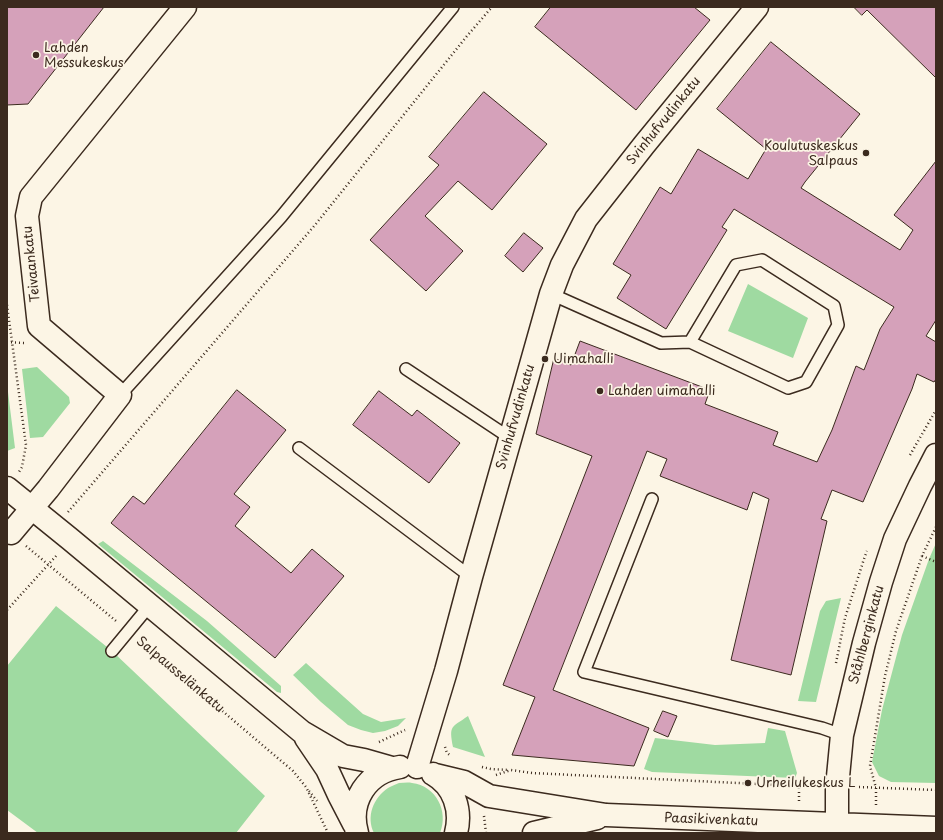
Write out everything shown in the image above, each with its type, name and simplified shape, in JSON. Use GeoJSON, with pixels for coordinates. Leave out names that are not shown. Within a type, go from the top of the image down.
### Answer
{"type":"FeatureCollection","features":[{"type":"Feature","properties":{"kind":"street","name":"Teivaankatu"},"geometry":{"type":"LineString","coordinates":[[120,395],[39,326],[27,216],[31,197],[185,7]]}},
{"type":"Feature","properties":{"kind":"street","name":"Svinhufvudinkatu"},"geometry":{"type":"LineString","coordinates":[[426,771],[446,671],[471,577],[551,294],[562,265],[586,219],[757,7]]}},
{"type":"Feature","properties":{"kind":"street"},"geometry":{"type":"LineString","coordinates":[[11,533],[120,395]]}},
{"type":"Feature","properties":{"kind":"street","name":"Ståhlberginkatu"},"geometry":{"type":"LineString","coordinates":[[837,824],[837,787],[842,735],[864,644],[881,582],[895,539],[936,455]]}},
{"type":"Feature","properties":{"kind":"street"},"geometry":{"type":"LineString","coordinates":[[11,482],[32,508],[302,732],[343,756],[392,768]]}},
{"type":"Feature","properties":{"kind":"street"},"geometry":{"type":"LineString","coordinates":[[302,732],[327,768],[355,829]]}},
{"type":"Feature","properties":{"kind":"street","name":"Paasikivenkatu"},"geometry":{"type":"LineString","coordinates":[[392,768],[405,766],[464,782],[488,796],[606,816],[735,827],[837,824],[936,828]]}},
{"type":"Feature","properties":{"kind":"street"},"geometry":{"type":"LineString","coordinates":[[355,829],[354,812],[357,800],[363,789],[371,780],[392,768]]}},
{"type":"Feature","properties":{"kind":"street"},"geometry":{"type":"LineString","coordinates":[[426,771],[446,785],[454,796],[458,810],[458,824],[456,833]]}},
{"type":"Feature","properties":{"kind":"street","name":"Paasikivenkatu"},"geometry":{"type":"LineString","coordinates":[[534,833],[606,816]]}},
{"type":"Feature","properties":{"kind":"lane"},"geometry":{"type":"LineString","coordinates":[[120,395],[281,217],[453,7]]}},
{"type":"Feature","properties":{"kind":"lane"},"geometry":{"type":"LineString","coordinates":[[551,294],[660,343],[690,342],[788,388],[806,382],[838,325],[834,306],[762,260],[736,265],[690,342]]}},
{"type":"Feature","properties":{"kind":"lane"},"geometry":{"type":"LineString","coordinates":[[406,369],[510,438]]}},
{"type":"Feature","properties":{"kind":"lane"},"geometry":{"type":"LineString","coordinates":[[299,448],[471,577]]}},
{"type":"Feature","properties":{"kind":"lane"},"geometry":{"type":"LineString","coordinates":[[652,499],[584,672],[822,728],[842,735]]}},
{"type":"Feature","properties":{"kind":"lane"},"geometry":{"type":"LineString","coordinates":[[112,651],[150,605]]}},
{"type":"Feature","properties":{"kind":"path"},"geometry":{"type":"LineString","coordinates":[[55,527],[315,224],[492,7]]}},
{"type":"Feature","properties":{"kind":"path"},"geometry":{"type":"LineString","coordinates":[[7,305],[26,445],[22,468],[11,482]]}},
{"type":"Feature","properties":{"kind":"path"},"geometry":{"type":"LineString","coordinates":[[7,342],[24,342]]}},
{"type":"Feature","properties":{"kind":"path"},"geometry":{"type":"LineString","coordinates":[[877,826],[876,788],[870,766],[885,676],[896,631],[922,556],[936,526]]}},
{"type":"Feature","properties":{"kind":"path","name":"Salpausselänkatu"},"geometry":{"type":"LineString","coordinates":[[11,533],[293,771],[306,788],[328,833]]}},
{"type":"Feature","properties":{"kind":"path"},"geometry":{"type":"LineString","coordinates":[[922,556],[936,562]]}},
{"type":"Feature","properties":{"kind":"path"},"geometry":{"type":"LineString","coordinates":[[7,610],[49,565]]}},
{"type":"Feature","properties":{"kind":"path"},"geometry":{"type":"LineString","coordinates":[[491,769],[532,773],[799,786],[936,790]]}},
{"type":"Feature","properties":{"kind":"green space"},"geometry":{"type":"Polygon","coordinates":[[[748,284],[808,318],[793,358],[728,331],[748,284]]]}},
{"type":"Feature","properties":{"kind":"green space"},"geometry":{"type":"Polygon","coordinates":[[[37,367],[69,397],[70,403],[43,437],[30,438],[22,369],[37,367]]]}},
{"type":"Feature","properties":{"kind":"green space"},"geometry":{"type":"Polygon","coordinates":[[[7,384],[15,448],[7,451],[7,384]]]}},
{"type":"Feature","properties":{"kind":"green space"},"geometry":{"type":"Polygon","coordinates":[[[103,541],[207,621],[281,686],[281,693],[277,692],[98,544],[103,541]]]}},
{"type":"Feature","properties":{"kind":"green space"},"geometry":{"type":"Polygon","coordinates":[[[936,543],[936,783],[891,782],[879,776],[872,762],[882,710],[902,635],[936,543]]]}},
{"type":"Feature","properties":{"kind":"green space"},"geometry":{"type":"Polygon","coordinates":[[[841,598],[816,702],[798,701],[820,611],[826,601],[841,598]]]}},
{"type":"Feature","properties":{"kind":"green space"},"geometry":{"type":"Polygon","coordinates":[[[56,606],[112,651],[265,796],[236,833],[38,833],[7,810],[7,666],[56,606]]]}},
{"type":"Feature","properties":{"kind":"green space"},"geometry":{"type":"Polygon","coordinates":[[[306,663],[363,714],[381,722],[406,718],[398,726],[385,731],[373,733],[348,725],[293,675],[306,663]]]}},
{"type":"Feature","properties":{"kind":"green space"},"geometry":{"type":"Polygon","coordinates":[[[468,716],[485,757],[453,747],[451,735],[453,728],[468,716]]]}},
{"type":"Feature","properties":{"kind":"green space"},"geometry":{"type":"Polygon","coordinates":[[[768,728],[785,731],[797,773],[795,778],[652,772],[644,769],[655,738],[715,745],[765,743],[768,728]]]}},
{"type":"Feature","properties":{"kind":"green space"},"geometry":{"type":"Polygon","coordinates":[[[399,783],[420,785],[434,794],[443,816],[440,833],[374,833],[371,814],[375,802],[378,797],[389,787],[399,783]]]}},
{"type":"Feature","properties":{"kind":"building","name":"Lahden Messukeskus"},"geometry":{"type":"Polygon","coordinates":[[[7,7],[104,7],[28,104],[7,105],[7,7]]]}},
{"type":"Feature","properties":{"kind":"building"},"geometry":{"type":"Polygon","coordinates":[[[551,7],[694,7],[710,20],[636,110],[535,27],[551,7]]]}},
{"type":"Feature","properties":{"kind":"building"},"geometry":{"type":"Polygon","coordinates":[[[854,7],[936,7],[936,78],[867,10],[862,15],[854,7]]]}},
{"type":"Feature","properties":{"kind":"building"},"geometry":{"type":"Polygon","coordinates":[[[771,42],[860,114],[801,188],[900,250],[913,230],[894,215],[936,161],[936,320],[926,336],[936,342],[936,379],[934,382],[917,374],[912,389],[863,502],[832,490],[821,519],[827,521],[791,675],[731,660],[769,499],[753,492],[747,510],[660,476],[667,459],[647,451],[553,690],[649,728],[634,766],[512,755],[535,697],[503,685],[592,456],[536,434],[554,358],[571,365],[580,341],[710,390],[705,404],[778,432],[773,445],[817,462],[832,430],[856,366],[864,370],[880,329],[894,307],[734,209],[722,227],[727,230],[666,329],[617,298],[631,275],[613,264],[660,187],[671,194],[698,149],[748,179],[766,149],[717,109],[771,42]]]}},
{"type":"Feature","properties":{"kind":"building"},"geometry":{"type":"Polygon","coordinates":[[[484,92],[547,144],[492,210],[458,181],[425,216],[463,251],[426,291],[370,240],[439,165],[429,157],[484,92]]]}},
{"type":"Feature","properties":{"kind":"building"},"geometry":{"type":"Polygon","coordinates":[[[524,233],[543,248],[523,272],[505,256],[524,233]]]}},
{"type":"Feature","properties":{"kind":"building"},"geometry":{"type":"Polygon","coordinates":[[[237,390],[286,430],[234,494],[250,507],[235,526],[291,573],[312,549],[344,576],[275,658],[111,523],[133,496],[144,504],[237,390]]]}},
{"type":"Feature","properties":{"kind":"building"},"geometry":{"type":"Polygon","coordinates":[[[379,391],[412,416],[417,410],[460,443],[429,483],[353,425],[379,391]]]}},
{"type":"Feature","properties":{"kind":"building"},"geometry":{"type":"Polygon","coordinates":[[[663,711],[677,716],[668,737],[654,731],[663,711]]]}},
{"type":"Feature","properties":{"kind":"place","name":"Lahden Messukeskus"},"geometry":{"type":"Point","coordinates":[36,55]}},
{"type":"Feature","properties":{"kind":"place","name":"Koulutuskeskus Salpaus"},"geometry":{"type":"Point","coordinates":[866,153]}},
{"type":"Feature","properties":{"kind":"place","name":"Uimahalli"},"geometry":{"type":"Point","coordinates":[545,359]}},
{"type":"Feature","properties":{"kind":"place","name":"Lahden uimahalli"},"geometry":{"type":"Point","coordinates":[600,391]}},
{"type":"Feature","properties":{"kind":"place","name":"Urheilukeskus L"},"geometry":{"type":"Point","coordinates":[748,783]}}]}
